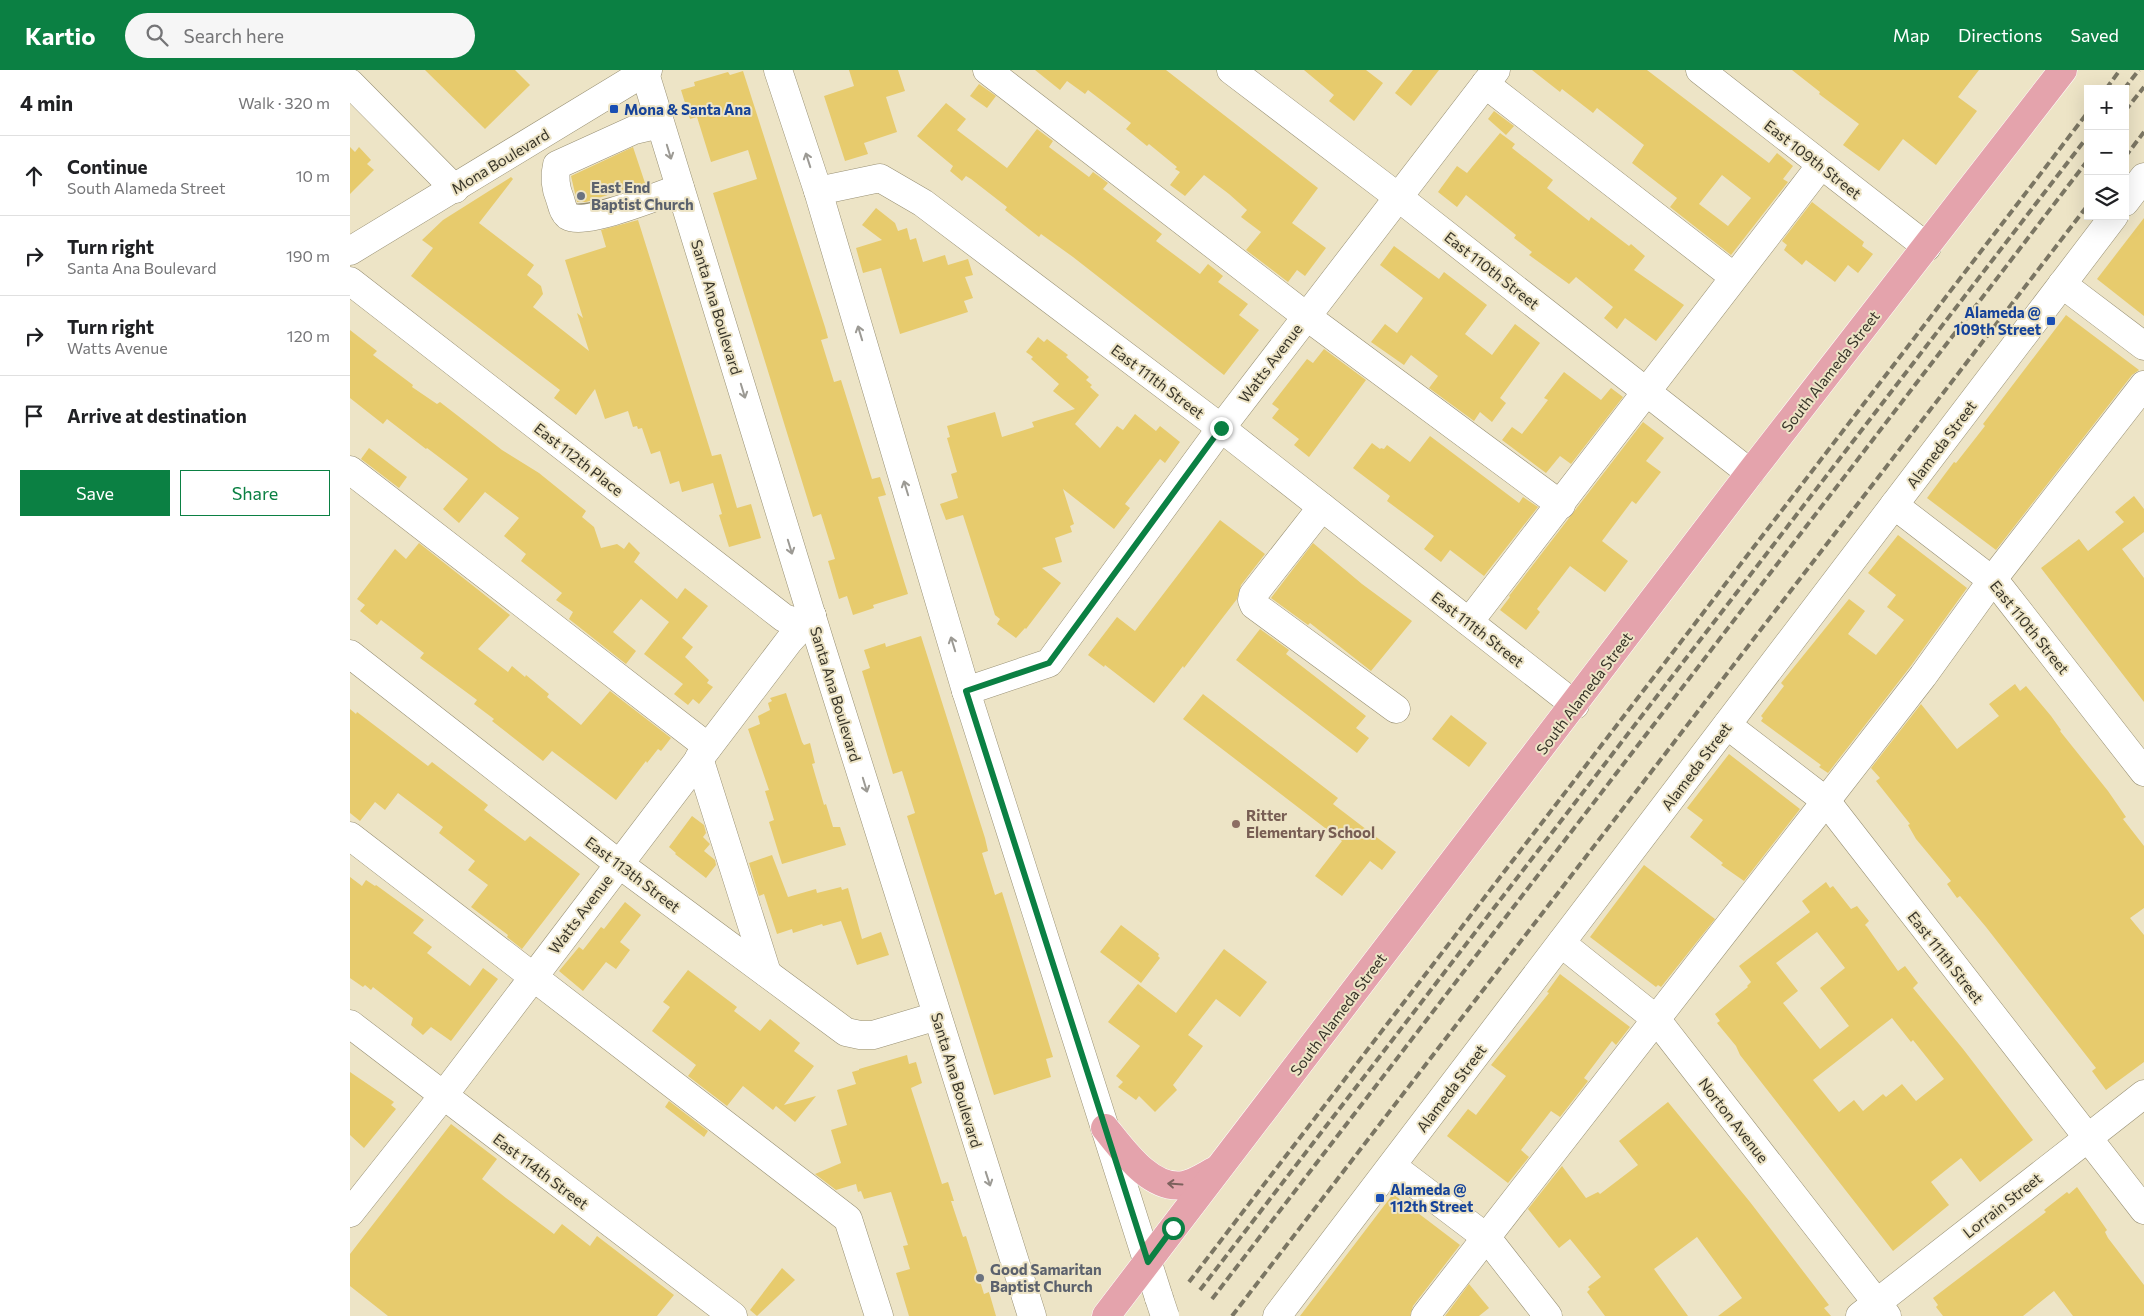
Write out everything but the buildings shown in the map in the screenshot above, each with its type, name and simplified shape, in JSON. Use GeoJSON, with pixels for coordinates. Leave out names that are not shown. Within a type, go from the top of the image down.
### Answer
{"type":"FeatureCollection","features":[{"type":"Feature","properties":{"kind":"main road","name":"South Alameda Street"},"geometry":{"type":"LineString","coordinates":[[1106,1316],[1575,705],[1750,473],[2063,70]]}},
{"type":"Feature","properties":{"kind":"main road"},"geometry":{"type":"LineString","coordinates":[[1105,1128],[1129,1159],[1149,1175],[1169,1185],[1185,1185],[1220,1168]]}},
{"type":"Feature","properties":{"kind":"street"},"geometry":{"type":"LineString","coordinates":[[778,70],[818,191],[966,691],[1162,1307]]}},
{"type":"Feature","properties":{"kind":"street"},"geometry":{"type":"LineString","coordinates":[[987,70],[1306,316],[1561,505]]}},
{"type":"Feature","properties":{"kind":"street","name":"East 110th Street"},"geometry":{"type":"LineString","coordinates":[[1231,70],[1398,197],[1750,473]]}},
{"type":"Feature","properties":{"kind":"street","name":"East 109th Street"},"geometry":{"type":"LineString","coordinates":[[1700,70],[1927,247]]}},
{"type":"Feature","properties":{"kind":"street","name":"Santa Ana Boulevard"},"geometry":{"type":"LineString","coordinates":[[646,71],[660,124],[936,1016],[1032,1316]]}},
{"type":"Feature","properties":{"kind":"street","name":"Mona Boulevard"},"geometry":{"type":"LineString","coordinates":[[350,251],[455,189],[646,71]]}},
{"type":"Feature","properties":{"kind":"street"},"geometry":{"type":"LineString","coordinates":[[1490,77],[1734,277]]}},
{"type":"Feature","properties":{"kind":"street","name":"Watts Avenue"},"geometry":{"type":"LineString","coordinates":[[966,691],[1049,663],[1221,428],[1490,77]]}},
{"type":"Feature","properties":{"kind":"street"},"geometry":{"type":"LineString","coordinates":[[350,83],[455,189]]}},
{"type":"Feature","properties":{"kind":"street"},"geometry":{"type":"LineString","coordinates":[[660,124],[634,130],[557,165],[554,177],[557,191],[564,211],[569,216],[578,219],[594,217],[680,188]]}},
{"type":"Feature","properties":{"kind":"street"},"geometry":{"type":"LineString","coordinates":[[1469,622],[1561,505],[1645,391],[1821,165]]}},
{"type":"Feature","properties":{"kind":"street"},"geometry":{"type":"LineString","coordinates":[[2129,197],[2144,177]]}},
{"type":"Feature","properties":{"kind":"street","name":"East 111th Street"},"geometry":{"type":"LineString","coordinates":[[818,191],[880,178],[923,203],[1221,428],[1575,705]]}},
{"type":"Feature","properties":{"kind":"street","name":"Alameda Street"},"geometry":{"type":"LineString","coordinates":[[1277,1316],[2111,220]]}},
{"type":"Feature","properties":{"kind":"street","name":"East 112th Place"},"geometry":{"type":"LineString","coordinates":[[350,282],[784,618],[796,622],[812,616]]}},
{"type":"Feature","properties":{"kind":"street"},"geometry":{"type":"LineString","coordinates":[[2062,284],[2144,346]]}},
{"type":"Feature","properties":{"kind":"street"},"geometry":{"type":"LineString","coordinates":[[1425,1316],[1826,802],[1993,580],[2144,385]]}},
{"type":"Feature","properties":{"kind":"street"},"geometry":{"type":"LineString","coordinates":[[350,470],[703,752],[767,973]]}},
{"type":"Feature","properties":{"kind":"street","name":"East 110th Street"},"geometry":{"type":"LineString","coordinates":[[1894,505],[1993,580],[2144,772]]}},
{"type":"Feature","properties":{"kind":"street"},"geometry":{"type":"LineString","coordinates":[[1322,507],[1253,595],[1252,600],[1254,605],[1396,709]]}},
{"type":"Feature","properties":{"kind":"street","name":"Watts Avenue"},"geometry":{"type":"LineString","coordinates":[[352,1205],[443,1096],[703,752],[796,632],[812,616]]}},
{"type":"Feature","properties":{"kind":"street","name":"East 113th Street"},"geometry":{"type":"LineString","coordinates":[[350,654],[619,864],[846,1032],[873,1035],[936,1016]]}},
{"type":"Feature","properties":{"kind":"street","name":"East 111th Street"},"geometry":{"type":"LineString","coordinates":[[1727,725],[1826,802],[2144,1210]]}},
{"type":"Feature","properties":{"kind":"street"},"geometry":{"type":"LineString","coordinates":[[350,836],[532,978],[848,1219],[879,1316]]}},
{"type":"Feature","properties":{"kind":"street","name":"Norton Avenue"},"geometry":{"type":"LineString","coordinates":[[1561,943],[1656,1019],[1875,1312]]}},
{"type":"Feature","properties":{"kind":"street","name":"East 114th Street"},"geometry":{"type":"LineString","coordinates":[[350,1024],[733,1316]]}},
{"type":"Feature","properties":{"kind":"street","name":"Lorrain Street"},"geometry":{"type":"LineString","coordinates":[[1875,1312],[2144,1094]]}},
{"type":"Feature","properties":{"kind":"street"},"geometry":{"type":"LineString","coordinates":[[1392,1166],[1487,1238],[1548,1316]]}},
{"type":"Feature","properties":{"kind":"railway"},"geometry":{"type":"LineString","coordinates":[[2109,85],[2120,70]]}},
{"type":"Feature","properties":{"kind":"railway"},"geometry":{"type":"LineString","coordinates":[[2127,85],[2139,70]]}},
{"type":"Feature","properties":{"kind":"railway"},"geometry":{"type":"LineString","coordinates":[[2129,106],[2144,87]]}},
{"type":"Feature","properties":{"kind":"railway"},"geometry":{"type":"LineString","coordinates":[[1189,1282],[2084,117]]}},
{"type":"Feature","properties":{"kind":"railway"},"geometry":{"type":"LineString","coordinates":[[2129,152],[2144,132]]}},
{"type":"Feature","properties":{"kind":"railway"},"geometry":{"type":"LineString","coordinates":[[1200,1290],[2084,141]]}},
{"type":"Feature","properties":{"kind":"railway"},"geometry":{"type":"LineString","coordinates":[[1212,1299],[2084,165]]}},
{"type":"Feature","properties":{"kind":"railway"},"geometry":{"type":"LineString","coordinates":[[1232,1316],[2084,210]]}},
{"type":"Feature","properties":{"kind":"place","name":"Mona & Santa Ana"},"geometry":{"type":"Point","coordinates":[614,109]}},
{"type":"Feature","properties":{"kind":"place","name":"East End Baptist Church"},"geometry":{"type":"Point","coordinates":[581,196]}},
{"type":"Feature","properties":{"kind":"place","name":"Alameda @ 109th Street"},"geometry":{"type":"Point","coordinates":[2051,321]}},
{"type":"Feature","properties":{"kind":"place","name":"Ritter Elementary School"},"geometry":{"type":"Point","coordinates":[1236,824]}},
{"type":"Feature","properties":{"kind":"place","name":"Alameda @ 112th Street"},"geometry":{"type":"Point","coordinates":[1380,1198]}},
{"type":"Feature","properties":{"kind":"place","name":"Good Samaritan Baptist Church"},"geometry":{"type":"Point","coordinates":[980,1278]}},
{"type":"Feature","properties":{"kind":"route"},"geometry":{"type":"LineString","coordinates":[[1173,1228],[1148,1262],[966,691],[1049,663],[1221,428]]}}]}
